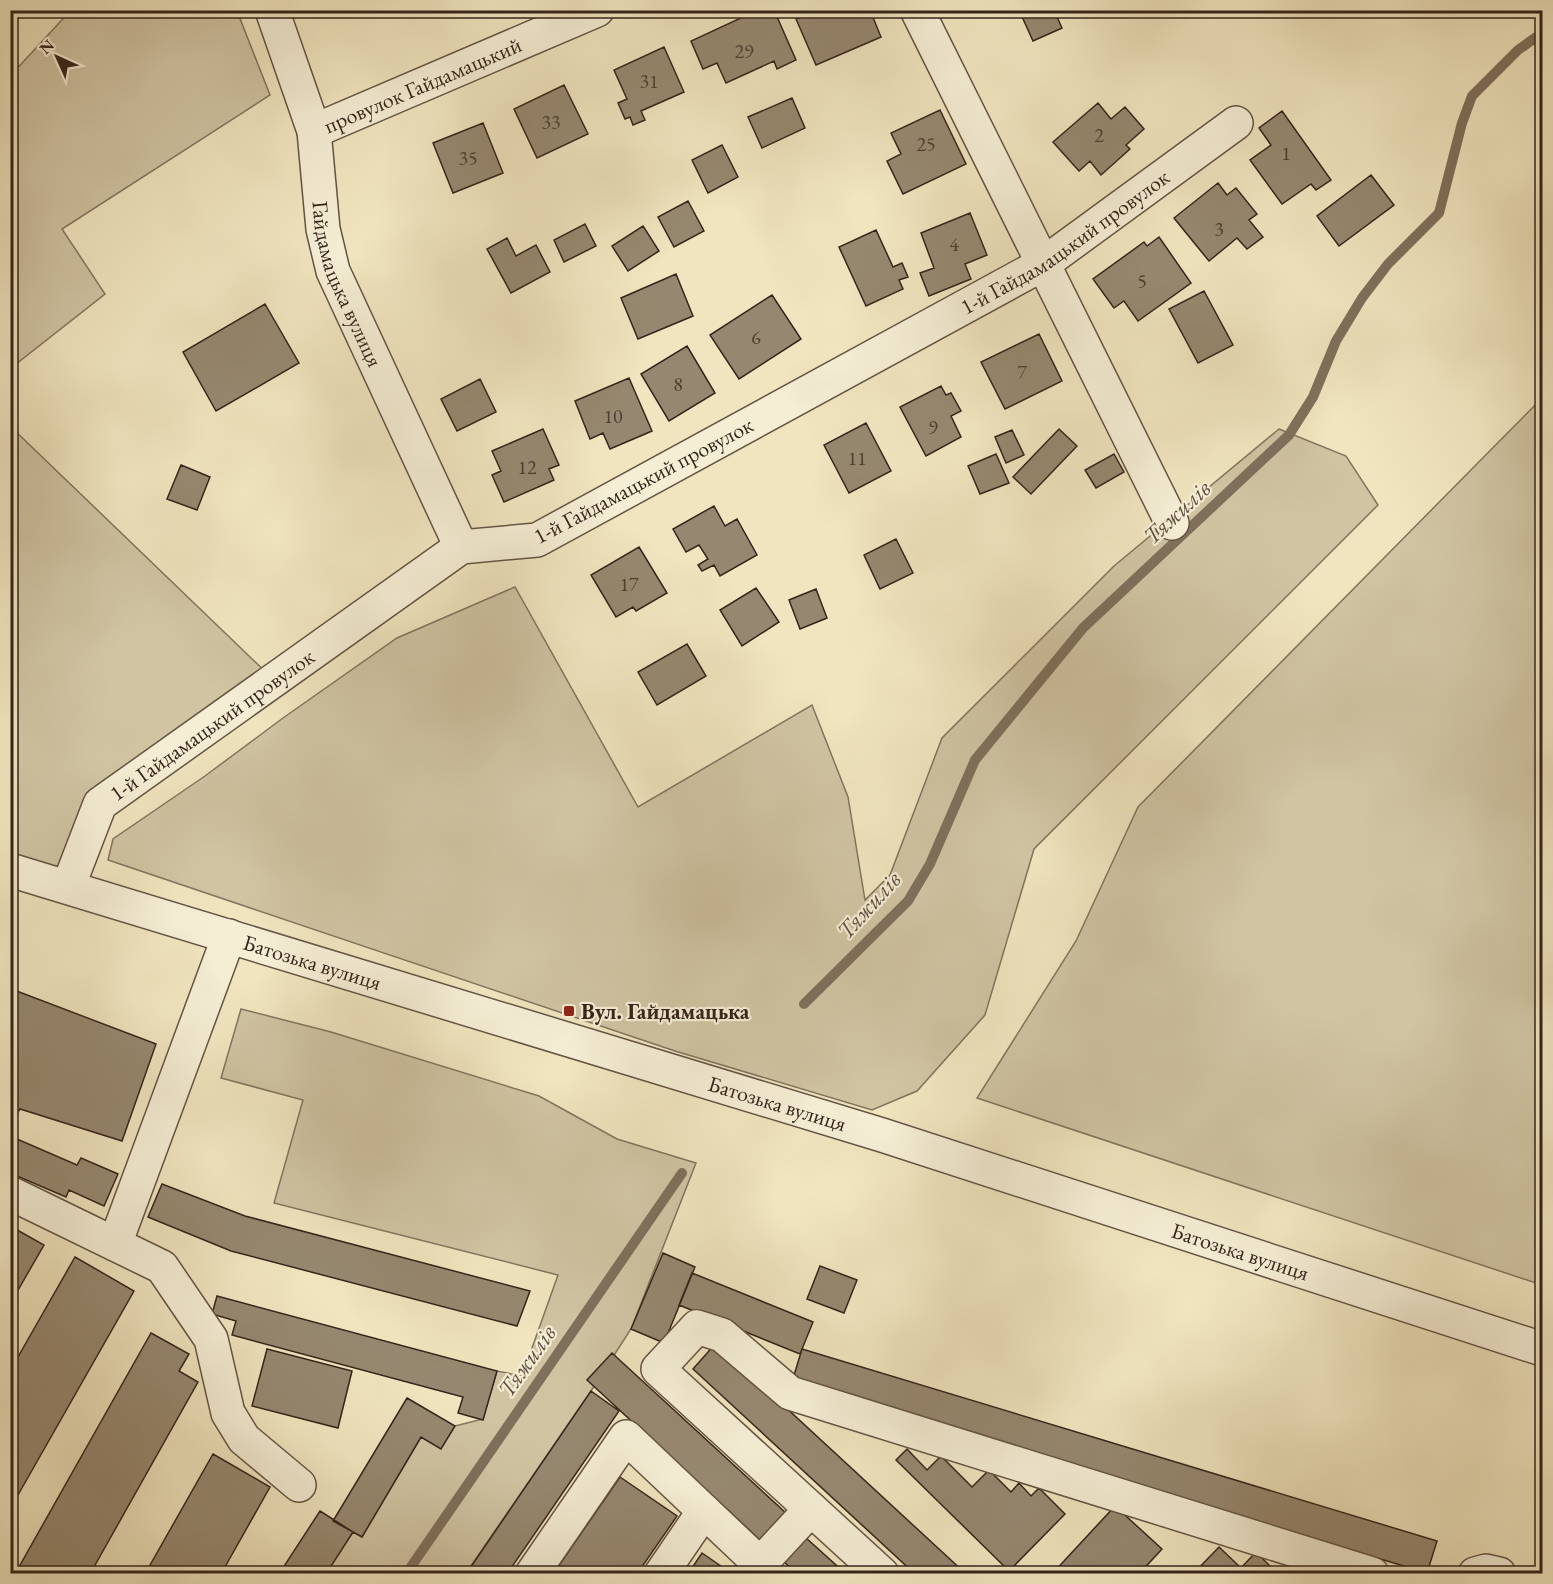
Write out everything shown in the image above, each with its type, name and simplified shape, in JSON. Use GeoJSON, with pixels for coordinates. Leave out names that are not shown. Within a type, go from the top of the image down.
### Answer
{"type":"FeatureCollection","features":[{"type":"Feature","properties":{"kind":"street","name":"Гайдамацька вулиця"},"geometry":{"type":"LineString","coordinates":[[272,10],[314,131],[323,229],[333,271],[460,547]]}},
{"type":"Feature","properties":{"kind":"street","name":"провулок Гайдамацький"},"geometry":{"type":"LineString","coordinates":[[314,131],[597,10]]}},
{"type":"Feature","properties":{"kind":"street"},"geometry":{"type":"LineString","coordinates":[[917,10],[1172,523]]}},
{"type":"Feature","properties":{"kind":"street","name":"1-й Гайдамацький провулок"},"geometry":{"type":"LineString","coordinates":[[69,888],[100,804],[460,547],[537,540],[1043,264],[1236,123]]}},
{"type":"Feature","properties":{"kind":"street","name":"Батозька вулиця"},"geometry":{"type":"LineString","coordinates":[[10,870],[882,1135],[1542,1349]]}},
{"type":"Feature","properties":{"kind":"street"},"geometry":{"type":"LineString","coordinates":[[115,1244],[229,936]]}},
{"type":"Feature","properties":{"kind":"street"},"geometry":{"type":"LineString","coordinates":[[10,1193],[162,1267],[211,1339],[228,1413],[244,1439],[299,1485]]}},
{"type":"Feature","properties":{"kind":"street"},"geometry":{"type":"LineString","coordinates":[[882,1574],[658,1370],[697,1327],[722,1335],[790,1393],[1372,1574]]}},
{"type":"Feature","properties":{"kind":"street"},"geometry":{"type":"LineString","coordinates":[[532,1574],[626,1437],[762,1569],[811,1509]]}},
{"type":"Feature","properties":{"kind":"street"},"geometry":{"type":"LineString","coordinates":[[661,1574],[704,1511]]}},
{"type":"Feature","properties":{"kind":"street"},"geometry":{"type":"LineString","coordinates":[[1475,1574],[1486,1570],[1499,1574]]}},
{"type":"Feature","properties":{"kind":"shaded area"},"geometry":{"type":"Polygon","coordinates":[[[71,10],[237,11],[270,95],[62,229],[105,294],[11,368],[11,75],[71,10]]]}},
{"type":"Feature","properties":{"kind":"shaded area"},"geometry":{"type":"Polygon","coordinates":[[[1542,398],[1542,1285],[977,1098],[1076,941],[1138,807],[1542,398]]]}},
{"type":"Feature","properties":{"kind":"shaded area"},"geometry":{"type":"Polygon","coordinates":[[[10,426],[274,680],[100,804],[68,887],[11,870],[10,426]]]}},
{"type":"Feature","properties":{"kind":"shaded area"},"geometry":{"type":"Polygon","coordinates":[[[1279,429],[1346,456],[1378,505],[1034,849],[985,1015],[917,1091],[872,1110],[675,1051],[108,860],[113,839],[397,638],[515,587],[638,807],[812,705],[848,797],[865,900],[890,875],[942,738],[1114,566],[1279,429]]]}},
{"type":"Feature","properties":{"kind":"shaded area"},"geometry":{"type":"Polygon","coordinates":[[[241,1009],[331,1032],[539,1096],[617,1139],[696,1163],[631,1329],[466,1573],[326,1573],[353,1532],[362,1537],[421,1437],[483,1419],[497,1371],[522,1376],[558,1275],[274,1203],[303,1100],[221,1078],[241,1009]]]}},
{"type":"Feature","properties":{"kind":"building"},"geometry":{"type":"Polygon","coordinates":[[[758,10],[774,10],[796,60],[777,69],[774,61],[726,83],[717,63],[703,69],[691,41],[758,10]]]}},
{"type":"Feature","properties":{"kind":"building"},"geometry":{"type":"Polygon","coordinates":[[[816,10],[870,10],[881,37],[816,65],[796,19],[816,10]]]}},
{"type":"Feature","properties":{"kind":"building"},"geometry":{"type":"Polygon","coordinates":[[[1019,10],[1054,10],[1062,28],[1033,41],[1019,10]]]}},
{"type":"Feature","properties":{"kind":"building"},"geometry":{"type":"Polygon","coordinates":[[[664,47],[684,92],[641,111],[645,120],[633,125],[630,117],[625,119],[618,103],[627,99],[614,70],[664,47]]]}},
{"type":"Feature","properties":{"kind":"building"},"geometry":{"type":"Polygon","coordinates":[[[564,85],[588,134],[537,158],[514,109],[564,85]]]}},
{"type":"Feature","properties":{"kind":"building"},"geometry":{"type":"Polygon","coordinates":[[[792,98],[805,128],[762,148],[748,117],[792,98]]]}},
{"type":"Feature","properties":{"kind":"building"},"geometry":{"type":"Polygon","coordinates":[[[1098,103],[1111,119],[1125,107],[1144,129],[1126,145],[1130,149],[1101,175],[1090,161],[1079,171],[1053,142],[1098,103]]]}},
{"type":"Feature","properties":{"kind":"building"},"geometry":{"type":"Polygon","coordinates":[[[940,110],[966,164],[903,194],[887,161],[901,154],[891,133],[940,110]]]}},
{"type":"Feature","properties":{"kind":"building"},"geometry":{"type":"Polygon","coordinates":[[[1282,111],[1331,180],[1316,190],[1311,184],[1282,204],[1250,160],[1271,145],[1259,128],[1282,111]]]}},
{"type":"Feature","properties":{"kind":"building"},"geometry":{"type":"Polygon","coordinates":[[[483,123],[503,173],[453,193],[433,143],[483,123]]]}},
{"type":"Feature","properties":{"kind":"building"},"geometry":{"type":"Polygon","coordinates":[[[722,145],[738,177],[708,193],[692,160],[722,145]]]}},
{"type":"Feature","properties":{"kind":"building"},"geometry":{"type":"Polygon","coordinates":[[[1371,175],[1394,205],[1339,246],[1317,216],[1371,175]]]}},
{"type":"Feature","properties":{"kind":"building"},"geometry":{"type":"Polygon","coordinates":[[[1218,183],[1227,195],[1236,188],[1257,214],[1249,220],[1263,237],[1247,249],[1237,238],[1209,261],[1174,218],[1218,183]]]}},
{"type":"Feature","properties":{"kind":"building"},"geometry":{"type":"Polygon","coordinates":[[[688,201],[704,231],[674,247],[658,217],[688,201]]]}},
{"type":"Feature","properties":{"kind":"building"},"geometry":{"type":"Polygon","coordinates":[[[970,213],[987,255],[965,264],[971,279],[929,296],[920,273],[934,268],[921,233],[970,213]]]}},
{"type":"Feature","properties":{"kind":"building"},"geometry":{"type":"Polygon","coordinates":[[[585,224],[596,246],[564,262],[554,240],[585,224]]]}},
{"type":"Feature","properties":{"kind":"building"},"geometry":{"type":"Polygon","coordinates":[[[643,226],[659,251],[628,271],[612,246],[643,226]]]}},
{"type":"Feature","properties":{"kind":"building"},"geometry":{"type":"Polygon","coordinates":[[[876,230],[893,267],[902,263],[908,277],[899,280],[903,289],[866,306],[839,247],[876,230]]]}},
{"type":"Feature","properties":{"kind":"building"},"geometry":{"type":"Polygon","coordinates":[[[1159,237],[1191,283],[1138,321],[1124,301],[1114,308],[1093,279],[1144,242],[1147,246],[1159,237]]]}},
{"type":"Feature","properties":{"kind":"building"},"geometry":{"type":"Polygon","coordinates":[[[507,238],[516,256],[536,245],[550,272],[511,293],[487,249],[507,238]]]}},
{"type":"Feature","properties":{"kind":"building"},"geometry":{"type":"Polygon","coordinates":[[[676,274],[693,316],[638,339],[621,298],[676,274]]]}},
{"type":"Feature","properties":{"kind":"building"},"geometry":{"type":"Polygon","coordinates":[[[1204,291],[1233,345],[1198,363],[1169,309],[1204,291]]]}},
{"type":"Feature","properties":{"kind":"building"},"geometry":{"type":"Polygon","coordinates":[[[772,295],[801,339],[739,379],[710,335],[772,295]]]}},
{"type":"Feature","properties":{"kind":"building"},"geometry":{"type":"Polygon","coordinates":[[[265,304],[299,363],[216,411],[183,352],[265,304]]]}},
{"type":"Feature","properties":{"kind":"building"},"geometry":{"type":"Polygon","coordinates":[[[1039,334],[1062,381],[1005,409],[981,362],[1039,334]]]}},
{"type":"Feature","properties":{"kind":"building"},"geometry":{"type":"Polygon","coordinates":[[[687,346],[715,393],[669,421],[641,374],[687,346]]]}},
{"type":"Feature","properties":{"kind":"building"},"geometry":{"type":"Polygon","coordinates":[[[629,378],[652,431],[610,449],[603,433],[590,439],[575,401],[629,378]]]}},
{"type":"Feature","properties":{"kind":"building"},"geometry":{"type":"Polygon","coordinates":[[[480,379],[496,412],[457,431],[441,399],[480,379]]]}},
{"type":"Feature","properties":{"kind":"building"},"geometry":{"type":"Polygon","coordinates":[[[941,386],[946,395],[951,393],[961,411],[951,416],[961,437],[926,456],[900,407],[941,386]]]}},
{"type":"Feature","properties":{"kind":"building"},"geometry":{"type":"Polygon","coordinates":[[[866,423],[891,471],[849,493],[824,445],[866,423]]]}},
{"type":"Feature","properties":{"kind":"building"},"geometry":{"type":"Polygon","coordinates":[[[543,429],[559,465],[549,469],[554,480],[504,502],[492,475],[501,471],[492,451],[543,429]]]}},
{"type":"Feature","properties":{"kind":"building"},"geometry":{"type":"Polygon","coordinates":[[[1059,429],[1077,446],[1031,494],[1013,477],[1059,429]]]}},
{"type":"Feature","properties":{"kind":"building"},"geometry":{"type":"Polygon","coordinates":[[[1012,430],[1024,455],[1006,463],[995,437],[1012,430]]]}},
{"type":"Feature","properties":{"kind":"building"},"geometry":{"type":"Polygon","coordinates":[[[996,454],[1009,483],[980,494],[968,466],[996,454]]]}},
{"type":"Feature","properties":{"kind":"building"},"geometry":{"type":"Polygon","coordinates":[[[1114,454],[1124,472],[1096,488],[1085,470],[1114,454]]]}},
{"type":"Feature","properties":{"kind":"building"},"geometry":{"type":"Polygon","coordinates":[[[181,465],[210,477],[197,510],[167,499],[181,465]]]}},
{"type":"Feature","properties":{"kind":"building"},"geometry":{"type":"Polygon","coordinates":[[[714,506],[725,526],[737,519],[757,555],[720,576],[714,565],[702,571],[698,565],[708,559],[699,545],[686,552],[673,529],[714,506]]]}},
{"type":"Feature","properties":{"kind":"building"},"geometry":{"type":"Polygon","coordinates":[[[896,539],[913,573],[880,589],[864,555],[896,539]]]}},
{"type":"Feature","properties":{"kind":"building"},"geometry":{"type":"Polygon","coordinates":[[[639,547],[667,593],[636,611],[633,607],[616,617],[591,575],[639,547]]]}},
{"type":"Feature","properties":{"kind":"building"},"geometry":{"type":"Polygon","coordinates":[[[756,588],[779,622],[742,646],[720,610],[756,588]]]}},
{"type":"Feature","properties":{"kind":"building"},"geometry":{"type":"Polygon","coordinates":[[[816,589],[827,618],[800,629],[789,600],[816,589]]]}},
{"type":"Feature","properties":{"kind":"building"},"geometry":{"type":"Polygon","coordinates":[[[687,644],[706,676],[657,705],[638,672],[687,644]]]}},
{"type":"Feature","properties":{"kind":"building"},"geometry":{"type":"Polygon","coordinates":[[[14,990],[156,1044],[122,1141],[20,1109],[10,1124],[10,1002],[14,990]]]}},
{"type":"Feature","properties":{"kind":"building"},"geometry":{"type":"Polygon","coordinates":[[[10,1136],[77,1165],[81,1158],[118,1174],[104,1206],[69,1190],[66,1197],[10,1173],[10,1136]]]}},
{"type":"Feature","properties":{"kind":"building"},"geometry":{"type":"Polygon","coordinates":[[[162,1184],[245,1216],[530,1291],[517,1326],[231,1251],[148,1217],[162,1184]]]}},
{"type":"Feature","properties":{"kind":"building"},"geometry":{"type":"Polygon","coordinates":[[[10,1226],[44,1245],[10,1304],[10,1226]]]}},
{"type":"Feature","properties":{"kind":"building"},"geometry":{"type":"Polygon","coordinates":[[[663,1253],[695,1267],[664,1343],[631,1329],[663,1253]]]}},
{"type":"Feature","properties":{"kind":"building"},"geometry":{"type":"Polygon","coordinates":[[[75,1257],[134,1291],[10,1509],[10,1371],[75,1257]]]}},
{"type":"Feature","properties":{"kind":"building"},"geometry":{"type":"Polygon","coordinates":[[[820,1266],[857,1280],[844,1313],[807,1299],[820,1266]]]}},
{"type":"Feature","properties":{"kind":"building"},"geometry":{"type":"Polygon","coordinates":[[[692,1273],[813,1322],[800,1354],[679,1305],[692,1273]]]}},
{"type":"Feature","properties":{"kind":"building"},"geometry":{"type":"Polygon","coordinates":[[[217,1296],[497,1371],[483,1420],[458,1413],[463,1397],[232,1335],[236,1321],[212,1314],[217,1296]]]}},
{"type":"Feature","properties":{"kind":"building"},"geometry":{"type":"Polygon","coordinates":[[[151,1333],[189,1354],[179,1371],[198,1382],[90,1574],[15,1574],[151,1333]]]}},
{"type":"Feature","properties":{"kind":"building"},"geometry":{"type":"Polygon","coordinates":[[[716,1343],[966,1574],[915,1574],[693,1369],[716,1343]]]}},
{"type":"Feature","properties":{"kind":"building"},"geometry":{"type":"Polygon","coordinates":[[[267,1349],[352,1371],[338,1428],[252,1406],[267,1349]]]}},
{"type":"Feature","properties":{"kind":"building"},"geometry":{"type":"Polygon","coordinates":[[[802,1349],[1437,1541],[1427,1573],[792,1382],[802,1349]]]}},
{"type":"Feature","properties":{"kind":"building"},"geometry":{"type":"Polygon","coordinates":[[[612,1353],[786,1513],[760,1540],[587,1380],[612,1353]]]}},
{"type":"Feature","properties":{"kind":"building"},"geometry":{"type":"Polygon","coordinates":[[[591,1391],[619,1411],[507,1574],[466,1574],[591,1391]]]}},
{"type":"Feature","properties":{"kind":"building"},"geometry":{"type":"Polygon","coordinates":[[[407,1398],[455,1426],[441,1449],[421,1437],[362,1537],[333,1521],[407,1398]]]}},
{"type":"Feature","properties":{"kind":"building"},"geometry":{"type":"Polygon","coordinates":[[[907,1449],[927,1470],[941,1456],[972,1487],[989,1470],[1011,1492],[1019,1483],[1031,1496],[1039,1488],[1065,1514],[1009,1571],[896,1460],[907,1449]]]}},
{"type":"Feature","properties":{"kind":"building"},"geometry":{"type":"Polygon","coordinates":[[[213,1454],[270,1487],[221,1574],[145,1574],[213,1454]]]}},
{"type":"Feature","properties":{"kind":"building"},"geometry":{"type":"Polygon","coordinates":[[[620,1477],[677,1516],[637,1574],[553,1574],[620,1477]]]}},
{"type":"Feature","properties":{"kind":"building"},"geometry":{"type":"Polygon","coordinates":[[[1115,1506],[1162,1549],[1139,1574],[1052,1574],[1115,1506]]]}},
{"type":"Feature","properties":{"kind":"building"},"geometry":{"type":"Polygon","coordinates":[[[320,1511],[353,1532],[326,1574],[279,1574],[320,1511]]]}},
{"type":"Feature","properties":{"kind":"building"},"geometry":{"type":"Polygon","coordinates":[[[805,1537],[846,1574],[797,1574],[783,1561],[805,1537]]]}},
{"type":"Feature","properties":{"kind":"building"},"geometry":{"type":"Polygon","coordinates":[[[1219,1547],[1241,1568],[1256,1552],[1278,1574],[1193,1574],[1219,1547]]]}},
{"type":"Feature","properties":{"kind":"building"},"geometry":{"type":"Polygon","coordinates":[[[702,1553],[731,1573],[688,1574],[702,1553]]]}},
{"type":"Feature","properties":{"kind":"waterway","name":"Тяжилів"},"geometry":{"type":"LineString","coordinates":[[804,1004],[908,901],[930,864],[975,760],[1083,628],[1289,435],[1313,397],[1336,341],[1362,298],[1388,264],[1439,213],[1462,123],[1472,96],[1518,50],[1542,33]]}},
{"type":"Feature","properties":{"kind":"waterway","name":"Тяжилів"},"geometry":{"type":"LineString","coordinates":[[406,1574],[682,1173]]}},
{"type":"Feature","properties":{"kind":"place","name":"Вул. Гайдамацька"},"geometry":{"type":"Point","coordinates":[569,1011]}}]}
